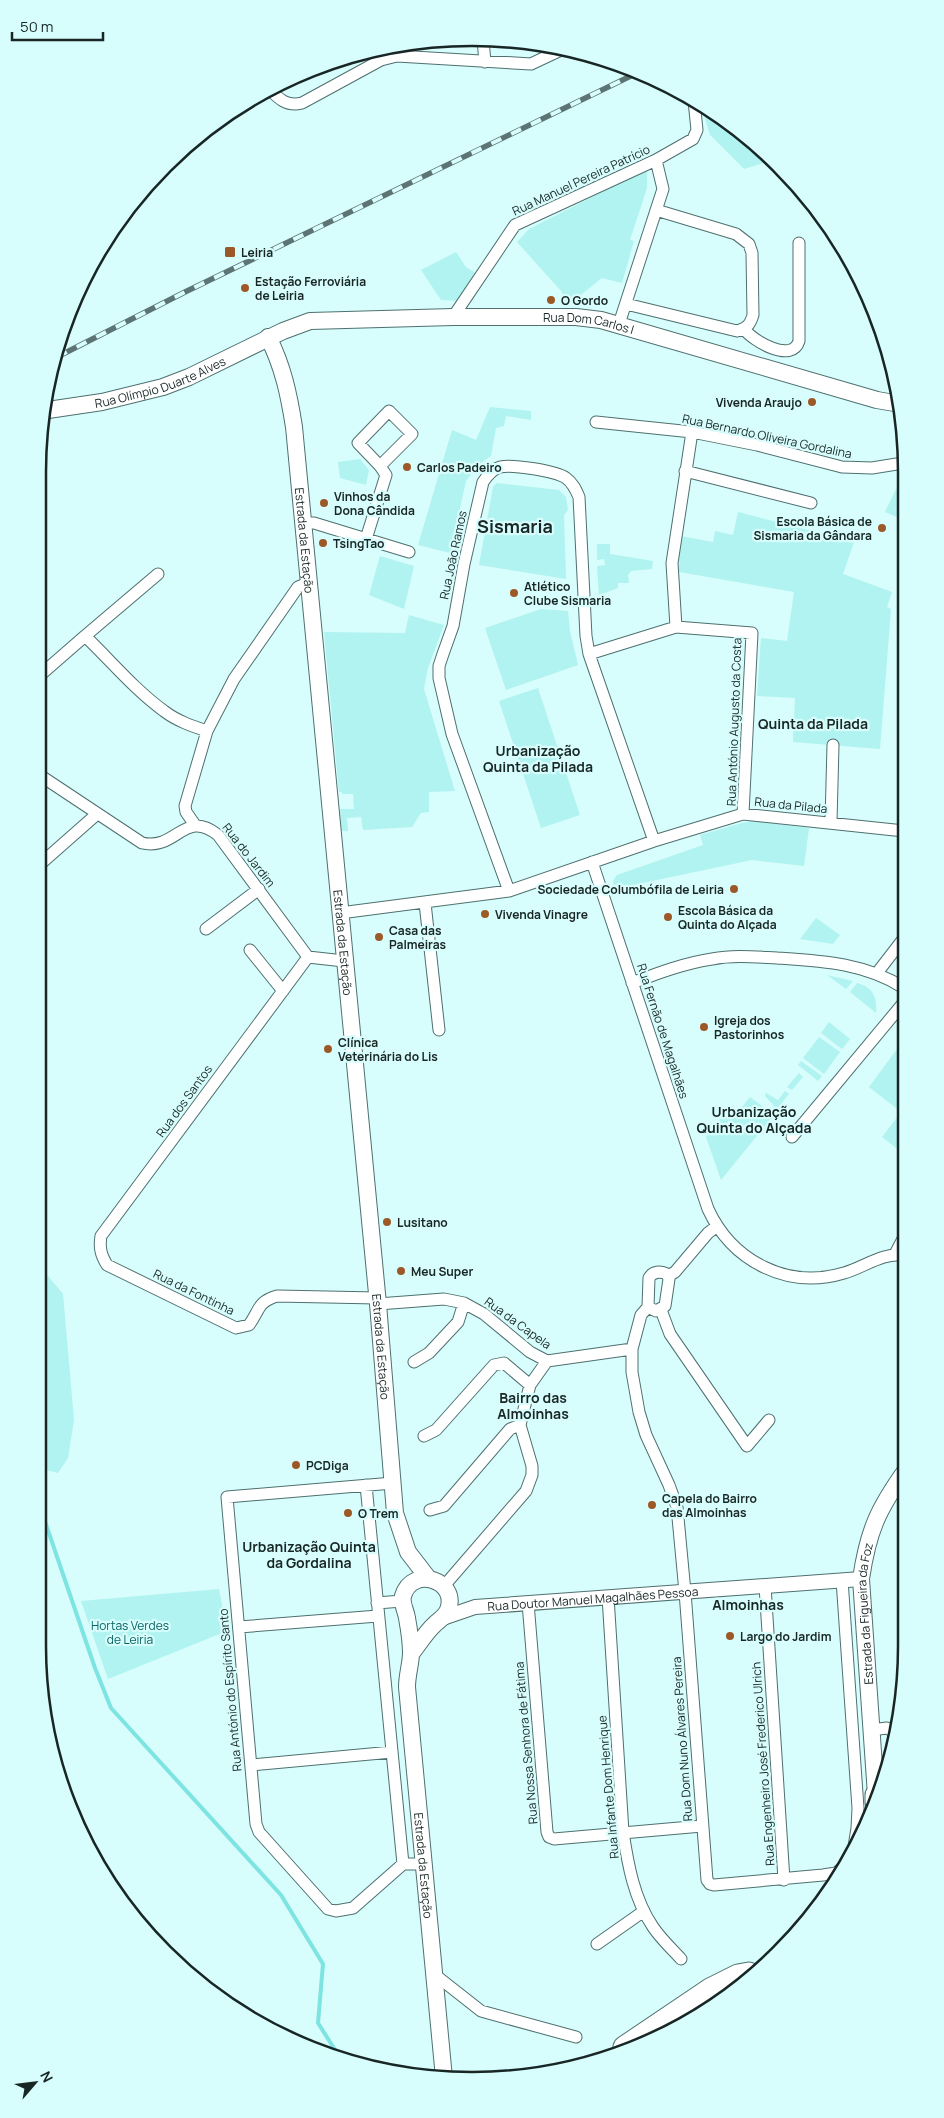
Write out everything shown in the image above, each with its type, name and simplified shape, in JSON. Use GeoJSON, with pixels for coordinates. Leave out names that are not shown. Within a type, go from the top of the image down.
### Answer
{"type":"FeatureCollection","features":[{"type":"Feature","properties":{"kind":"highway"},"geometry":{"type":"LineString","coordinates":[[637,2038],[710,1989],[743,1974]]}},
{"type":"Feature","properties":{"kind":"main road","name":"Rua Dom Carlos I"},"geometry":{"type":"LineString","coordinates":[[268,337],[310,321],[453,317],[576,317],[619,324],[877,400],[892,403]]}},
{"type":"Feature","properties":{"kind":"main road","name":"Rua Olímpio Duarte Alves"},"geometry":{"type":"LineString","coordinates":[[51,410],[102,402],[163,387],[189,377],[268,337]]}},
{"type":"Feature","properties":{"kind":"main road","name":"Estrada da Estação"},"geometry":{"type":"LineString","coordinates":[[268,337],[281,366],[287,386],[294,427],[310,582],[344,961],[378,1301],[395,1513],[408,1552],[409,1585],[405,1608],[411,1654],[407,1687],[422,1864],[443,2071]]}},
{"type":"Feature","properties":{"kind":"main road","name":"Estrada da Figueira da Foz"},"geometry":{"type":"LineString","coordinates":[[875,1783],[861,1579],[865,1552],[872,1526],[885,1499],[898,1481]]}},
{"type":"Feature","properties":{"kind":"main road","name":"Estrada da Estação"},"geometry":{"type":"LineString","coordinates":[[408,1552],[428,1578],[436,1580],[446,1591]]}},
{"type":"Feature","properties":{"kind":"main road"},"geometry":{"type":"LineString","coordinates":[[409,1585],[414,1581],[428,1578]]}},
{"type":"Feature","properties":{"kind":"main road"},"geometry":{"type":"LineString","coordinates":[[411,1654],[440,1621],[449,1607],[446,1591]]}},
{"type":"Feature","properties":{"kind":"main road"},"geometry":{"type":"LineString","coordinates":[[405,1608],[420,1625],[440,1621]]}},
{"type":"Feature","properties":{"kind":"street"},"geometry":{"type":"LineString","coordinates":[[484,46],[485,62]]}},
{"type":"Feature","properties":{"kind":"street"},"geometry":{"type":"LineString","coordinates":[[275,95],[288,104],[302,103],[381,60],[397,56],[531,64],[553,54]]}},
{"type":"Feature","properties":{"kind":"street","name":"Rua Manuel Pereira Patrício"},"geometry":{"type":"LineString","coordinates":[[453,317],[515,225],[656,160],[688,143],[697,135],[698,125],[695,110]]}},
{"type":"Feature","properties":{"kind":"street"},"geometry":{"type":"LineString","coordinates":[[619,324],[663,189],[656,160]]}},
{"type":"Feature","properties":{"kind":"street"},"geometry":{"type":"LineString","coordinates":[[626,304],[737,331],[748,327],[753,315],[752,253],[749,244],[736,234],[656,210]]}},
{"type":"Feature","properties":{"kind":"street"},"geometry":{"type":"LineString","coordinates":[[744,329],[750,337],[770,347],[786,352],[794,351],[798,347],[799,243]]}},
{"type":"Feature","properties":{"kind":"street"},"geometry":{"type":"LineString","coordinates":[[366,539],[386,475],[358,443],[389,411],[412,434],[380,466]]}},
{"type":"Feature","properties":{"kind":"street","name":"Rua Bernardo Oliveira Gordalina"},"geometry":{"type":"LineString","coordinates":[[596,422],[692,432],[757,445],[842,467],[872,468],[898,464]]}},
{"type":"Feature","properties":{"kind":"street"},"geometry":{"type":"LineString","coordinates":[[590,654],[676,627],[672,563],[692,432]]}},
{"type":"Feature","properties":{"kind":"street","name":"Rua João Ramos"},"geometry":{"type":"LineString","coordinates":[[509,891],[452,734],[439,678],[439,666],[453,626],[464,564],[483,482],[488,475],[499,467],[511,466],[559,474],[568,479],[579,497],[586,636],[590,654],[654,841]]}},
{"type":"Feature","properties":{"kind":"street"},"geometry":{"type":"LineString","coordinates":[[685,471],[810,503]]}},
{"type":"Feature","properties":{"kind":"street"},"geometry":{"type":"LineString","coordinates":[[304,523],[314,523],[409,552]]}},
{"type":"Feature","properties":{"kind":"street"},"geometry":{"type":"LineString","coordinates":[[46,670],[158,574]]}},
{"type":"Feature","properties":{"kind":"street"},"geometry":{"type":"LineString","coordinates":[[46,780],[142,843],[157,844],[166,841],[195,825],[186,812],[185,806],[207,731],[234,679],[298,587],[310,582]]}},
{"type":"Feature","properties":{"kind":"street","name":"Rua António Augusto da Costa"},"geometry":{"type":"LineString","coordinates":[[676,627],[752,633],[743,814]]}},
{"type":"Feature","properties":{"kind":"street"},"geometry":{"type":"LineString","coordinates":[[85,636],[142,693],[165,712],[207,731]]}},
{"type":"Feature","properties":{"kind":"street"},"geometry":{"type":"LineString","coordinates":[[831,822],[833,745]]}},
{"type":"Feature","properties":{"kind":"street"},"geometry":{"type":"LineString","coordinates":[[46,859],[96,814]]}},
{"type":"Feature","properties":{"kind":"street","name":"Rua da Pilada"},"geometry":{"type":"LineString","coordinates":[[340,913],[509,891],[654,841],[743,814],[898,830]]}},
{"type":"Feature","properties":{"kind":"street","name":"Rua do Jardim"},"geometry":{"type":"LineString","coordinates":[[195,825],[210,828],[218,835],[308,958]]}},
{"type":"Feature","properties":{"kind":"street","name":"Rua Fernão de Magalhães"},"geometry":{"type":"LineString","coordinates":[[592,862],[708,1209],[716,1227]]}},
{"type":"Feature","properties":{"kind":"street"},"geometry":{"type":"LineString","coordinates":[[206,929],[258,888]]}},
{"type":"Feature","properties":{"kind":"street"},"geometry":{"type":"LineString","coordinates":[[425,903],[440,1030]]}},
{"type":"Feature","properties":{"kind":"street"},"geometry":{"type":"LineString","coordinates":[[877,973],[898,946]]}},
{"type":"Feature","properties":{"kind":"street"},"geometry":{"type":"LineString","coordinates":[[250,950],[283,991]]}},
{"type":"Feature","properties":{"kind":"street"},"geometry":{"type":"LineString","coordinates":[[632,982],[692,963],[730,956],[844,964],[877,973],[898,985]]}},
{"type":"Feature","properties":{"kind":"street"},"geometry":{"type":"LineString","coordinates":[[308,958],[344,961]]}},
{"type":"Feature","properties":{"kind":"street","name":"Rua dos Santos"},"geometry":{"type":"LineString","coordinates":[[107,1265],[102,1256],[101,1236],[308,958]]}},
{"type":"Feature","properties":{"kind":"street"},"geometry":{"type":"LineString","coordinates":[[792,1137],[898,1008]]}},
{"type":"Feature","properties":{"kind":"street"},"geometry":{"type":"LineString","coordinates":[[668,1276],[675,1272],[708,1233],[716,1227],[730,1242],[760,1266],[791,1276],[828,1277],[898,1256]]}},
{"type":"Feature","properties":{"kind":"street","name":"Rua da Fontinha"},"geometry":{"type":"LineString","coordinates":[[107,1265],[236,1328],[243,1328],[249,1325],[259,1306],[265,1300],[277,1296],[378,1301]]}},
{"type":"Feature","properties":{"kind":"street"},"geometry":{"type":"LineString","coordinates":[[668,1276],[659,1271],[651,1275],[647,1300],[648,1307],[641,1315],[632,1349],[632,1372],[639,1412],[646,1435],[670,1485],[676,1508],[686,1592]]}},
{"type":"Feature","properties":{"kind":"street"},"geometry":{"type":"LineString","coordinates":[[661,1310],[667,1302],[668,1276]]}},
{"type":"Feature","properties":{"kind":"street","name":"Rua da Capela"},"geometry":{"type":"LineString","coordinates":[[378,1301],[444,1300],[464,1303],[484,1314],[530,1352],[552,1360],[632,1349]]}},
{"type":"Feature","properties":{"kind":"street"},"geometry":{"type":"LineString","coordinates":[[414,1362],[429,1353],[458,1322],[464,1303]]}},
{"type":"Feature","properties":{"kind":"street"},"geometry":{"type":"LineString","coordinates":[[648,1307],[652,1310],[661,1310]]}},
{"type":"Feature","properties":{"kind":"street"},"geometry":{"type":"LineString","coordinates":[[661,1310],[670,1334],[747,1446],[769,1420]]}},
{"type":"Feature","properties":{"kind":"street"},"geometry":{"type":"LineString","coordinates":[[446,1591],[526,1491],[532,1475],[532,1466],[522,1430],[530,1385],[552,1360]]}},
{"type":"Feature","properties":{"kind":"street"},"geometry":{"type":"LineString","coordinates":[[424,1436],[436,1430],[494,1365],[504,1363],[530,1385]]}},
{"type":"Feature","properties":{"kind":"street"},"geometry":{"type":"LineString","coordinates":[[430,1510],[444,1506],[510,1429],[522,1430]]}},
{"type":"Feature","properties":{"kind":"street","name":"Rua António do Espírito Santo"},"geometry":{"type":"LineString","coordinates":[[393,1483],[227,1497],[256,1824],[260,1832],[328,1909],[336,1911],[353,1908],[403,1864]]}},
{"type":"Feature","properties":{"kind":"street"},"geometry":{"type":"LineString","coordinates":[[366,1485],[403,1864],[422,1864]]}},
{"type":"Feature","properties":{"kind":"street","name":"Rua Doutor Manuel Magalhães Pessoa"},"geometry":{"type":"LineString","coordinates":[[440,1621],[475,1607],[861,1579]]}},
{"type":"Feature","properties":{"kind":"street"},"geometry":{"type":"LineString","coordinates":[[842,1580],[858,1808],[857,1827]]}},
{"type":"Feature","properties":{"kind":"street","name":"Rua Engenheiro José Frederico Ulrich"},"geometry":{"type":"LineString","coordinates":[[764,1586],[784,1880]]}},
{"type":"Feature","properties":{"kind":"street","name":"Rua Doutor Manuel Magalhães Pessoa"},"geometry":{"type":"LineString","coordinates":[[446,1591],[475,1607]]}},
{"type":"Feature","properties":{"kind":"street","name":"Rua Dom Nuno Álvares Pereira"},"geometry":{"type":"LineString","coordinates":[[686,1592],[707,1880],[714,1886],[784,1880]]}},
{"type":"Feature","properties":{"kind":"street","name":"Rua Infante Dom Henrique"},"geometry":{"type":"LineString","coordinates":[[608,1597],[623,1832],[628,1866],[644,1910],[654,1927],[681,1959]]}},
{"type":"Feature","properties":{"kind":"street"},"geometry":{"type":"LineString","coordinates":[[377,1603],[405,1608]]}},
{"type":"Feature","properties":{"kind":"street","name":"Rua Nossa Senhora de Fátima"},"geometry":{"type":"LineString","coordinates":[[528,1603],[547,1832],[549,1837],[554,1839],[623,1832]]}},
{"type":"Feature","properties":{"kind":"street"},"geometry":{"type":"LineString","coordinates":[[238,1628],[378,1616]]}},
{"type":"Feature","properties":{"kind":"street"},"geometry":{"type":"LineString","coordinates":[[872,1730],[887,1728],[890,1730]]}},
{"type":"Feature","properties":{"kind":"street"},"geometry":{"type":"LineString","coordinates":[[251,1764],[392,1752]]}},
{"type":"Feature","properties":{"kind":"street"},"geometry":{"type":"LineString","coordinates":[[623,1832],[702,1826]]}},
{"type":"Feature","properties":{"kind":"street"},"geometry":{"type":"LineString","coordinates":[[784,1880],[833,1873]]}},
{"type":"Feature","properties":{"kind":"street"},"geometry":{"type":"LineString","coordinates":[[597,1944],[644,1910]]}},
{"type":"Feature","properties":{"kind":"street"},"geometry":{"type":"LineString","coordinates":[[434,1974],[481,2010],[576,2036]]}},
{"type":"Feature","properties":{"kind":"green space"},"geometry":{"type":"Polygon","coordinates":[[[704,115],[731,134],[764,163],[744,169],[710,135],[704,115]]]}},
{"type":"Feature","properties":{"kind":"green space"},"geometry":{"type":"Polygon","coordinates":[[[647,169],[647,188],[630,240],[634,241],[622,283],[602,278],[572,302],[563,301],[562,292],[517,242],[529,229],[647,169]]]}},
{"type":"Feature","properties":{"kind":"green space"},"geometry":{"type":"Polygon","coordinates":[[[456,252],[466,267],[477,274],[460,301],[441,300],[421,270],[456,252]]]}},
{"type":"Feature","properties":{"kind":"green space"},"geometry":{"type":"Polygon","coordinates":[[[490,407],[531,411],[531,420],[506,416],[504,426],[496,428],[491,456],[478,465],[466,481],[450,553],[418,545],[452,430],[476,440],[490,407]]]}},
{"type":"Feature","properties":{"kind":"green space"},"geometry":{"type":"Polygon","coordinates":[[[360,459],[369,470],[366,485],[340,478],[338,462],[360,459]]]}},
{"type":"Feature","properties":{"kind":"green space"},"geometry":{"type":"Polygon","coordinates":[[[497,483],[559,490],[566,497],[568,510],[564,515],[566,579],[479,565],[493,487],[497,483]]]}},
{"type":"Feature","properties":{"kind":"green space"},"geometry":{"type":"Polygon","coordinates":[[[896,489],[898,490],[897,517],[885,512],[896,489]]]}},
{"type":"Feature","properties":{"kind":"green space"},"geometry":{"type":"Polygon","coordinates":[[[738,512],[854,542],[843,574],[892,592],[887,607],[891,609],[880,749],[793,742],[795,698],[757,696],[761,638],[787,641],[794,592],[679,572],[680,536],[713,542],[715,531],[733,535],[738,512]]]}},
{"type":"Feature","properties":{"kind":"green space"},"geometry":{"type":"Polygon","coordinates":[[[597,544],[610,544],[610,554],[653,561],[652,569],[631,571],[628,575],[629,583],[618,583],[618,588],[599,595],[597,566],[605,565],[604,559],[597,560],[597,544]]]}},
{"type":"Feature","properties":{"kind":"green space"},"geometry":{"type":"Polygon","coordinates":[[[380,556],[414,566],[404,609],[369,595],[380,556]]]}},
{"type":"Feature","properties":{"kind":"green space"},"geometry":{"type":"Polygon","coordinates":[[[541,609],[568,611],[570,631],[578,665],[506,690],[485,628],[541,609]]]}},
{"type":"Feature","properties":{"kind":"green space"},"geometry":{"type":"Polygon","coordinates":[[[409,615],[444,625],[428,668],[424,689],[455,791],[429,792],[429,812],[421,813],[412,827],[363,830],[361,817],[347,818],[348,831],[341,831],[340,809],[354,809],[353,794],[342,794],[342,792],[339,792],[324,632],[405,633],[409,615]]]}},
{"type":"Feature","properties":{"kind":"green space"},"geometry":{"type":"Polygon","coordinates":[[[538,688],[580,815],[541,828],[499,701],[538,688]]]}},
{"type":"Feature","properties":{"kind":"green space"},"geometry":{"type":"Polygon","coordinates":[[[754,821],[809,828],[804,866],[752,860],[614,889],[613,881],[617,875],[703,845],[700,835],[754,821]]]}},
{"type":"Feature","properties":{"kind":"green space"},"geometry":{"type":"Polygon","coordinates":[[[816,918],[840,935],[833,944],[800,939],[816,918]]]}},
{"type":"Feature","properties":{"kind":"green space"},"geometry":{"type":"Polygon","coordinates":[[[827,975],[853,981],[846,989],[827,975]]]}},
{"type":"Feature","properties":{"kind":"green space"},"geometry":{"type":"Polygon","coordinates":[[[857,983],[871,990],[876,1002],[876,1013],[850,992],[857,983]]]}},
{"type":"Feature","properties":{"kind":"green space"},"geometry":{"type":"Polygon","coordinates":[[[829,1022],[850,1039],[842,1049],[821,1033],[829,1022]]]}},
{"type":"Feature","properties":{"kind":"green space"},"geometry":{"type":"Polygon","coordinates":[[[819,1037],[840,1052],[824,1074],[803,1058],[819,1037]]]}},
{"type":"Feature","properties":{"kind":"green space"},"geometry":{"type":"Polygon","coordinates":[[[898,1048],[898,1110],[869,1087],[898,1048]]]}},
{"type":"Feature","properties":{"kind":"green space"},"geometry":{"type":"Polygon","coordinates":[[[801,1061],[822,1076],[818,1081],[798,1065],[801,1061]]]}},
{"type":"Feature","properties":{"kind":"green space"},"geometry":{"type":"Polygon","coordinates":[[[799,1073],[803,1077],[792,1090],[787,1087],[799,1073]]]}},
{"type":"Feature","properties":{"kind":"green space"},"geometry":{"type":"Polygon","coordinates":[[[785,1091],[789,1094],[777,1109],[765,1096],[766,1093],[778,1100],[785,1091]]]}},
{"type":"Feature","properties":{"kind":"green space"},"geometry":{"type":"Polygon","coordinates":[[[750,1097],[774,1115],[721,1180],[706,1137],[731,1106],[739,1111],[750,1097]]]}},
{"type":"Feature","properties":{"kind":"green space"},"geometry":{"type":"Polygon","coordinates":[[[898,1116],[898,1150],[882,1137],[898,1116]]]}},
{"type":"Feature","properties":{"kind":"green space"},"geometry":{"type":"Polygon","coordinates":[[[46,1274],[63,1294],[74,1420],[68,1458],[58,1473],[46,1470],[46,1274]]]}},
{"type":"Feature","properties":{"kind":"green space","name":"Hortas Verdes de Leiria"},"geometry":{"type":"Polygon","coordinates":[[[219,1589],[227,1631],[108,1679],[81,1601],[219,1589]]]}},
{"type":"Feature","properties":{"kind":"waterway"},"geometry":{"type":"LineString","coordinates":[[46,1524],[95,1668],[111,1708],[281,1895],[323,1964],[318,2023],[334,2049]]}},
{"type":"Feature","properties":{"kind":"railway"},"geometry":{"type":"LineString","coordinates":[[63,354],[185,292],[629,77]]}},
{"type":"Feature","properties":{"kind":"place","name":"Leiria"},"geometry":{"type":"Point","coordinates":[230,252]}},
{"type":"Feature","properties":{"kind":"place","name":"Estação Ferroviária de Leiria"},"geometry":{"type":"Point","coordinates":[245,288]}},
{"type":"Feature","properties":{"kind":"place","name":"O Gordo"},"geometry":{"type":"Point","coordinates":[551,300]}},
{"type":"Feature","properties":{"kind":"place","name":"Vivenda Araujo"},"geometry":{"type":"Point","coordinates":[812,402]}},
{"type":"Feature","properties":{"kind":"place","name":"Carlos Padeiro"},"geometry":{"type":"Point","coordinates":[407,467]}},
{"type":"Feature","properties":{"kind":"place","name":"Vinhos da Dona Cândida"},"geometry":{"type":"Point","coordinates":[324,503]}},
{"type":"Feature","properties":{"kind":"place","name":"Escola Básica de Sismaria da Gândara"},"geometry":{"type":"Point","coordinates":[882,528]}},
{"type":"Feature","properties":{"kind":"place","name":"TsingTao"},"geometry":{"type":"Point","coordinates":[323,543]}},
{"type":"Feature","properties":{"kind":"place","name":"Atlético Clube Sismaria"},"geometry":{"type":"Point","coordinates":[514,593]}},
{"type":"Feature","properties":{"kind":"place","name":"Sociedade Columbófila de Leiria"},"geometry":{"type":"Point","coordinates":[734,889]}},
{"type":"Feature","properties":{"kind":"place","name":"Vivenda Vinagre"},"geometry":{"type":"Point","coordinates":[485,914]}},
{"type":"Feature","properties":{"kind":"place","name":"Escola Básica da Quinta do Alçada"},"geometry":{"type":"Point","coordinates":[668,917]}},
{"type":"Feature","properties":{"kind":"place","name":"Casa das Palmeiras"},"geometry":{"type":"Point","coordinates":[379,937]}},
{"type":"Feature","properties":{"kind":"place","name":"Igreja dos Pastorinhos"},"geometry":{"type":"Point","coordinates":[704,1027]}},
{"type":"Feature","properties":{"kind":"place","name":"Clínica Veterinária do Lis"},"geometry":{"type":"Point","coordinates":[328,1049]}},
{"type":"Feature","properties":{"kind":"place","name":"Lusitano"},"geometry":{"type":"Point","coordinates":[387,1222]}},
{"type":"Feature","properties":{"kind":"place","name":"Meu Super"},"geometry":{"type":"Point","coordinates":[401,1271]}},
{"type":"Feature","properties":{"kind":"place","name":"PCDiga"},"geometry":{"type":"Point","coordinates":[296,1465]}},
{"type":"Feature","properties":{"kind":"place","name":"Capela do Bairro das Almoinhas"},"geometry":{"type":"Point","coordinates":[652,1505]}},
{"type":"Feature","properties":{"kind":"place","name":"O Trem"},"geometry":{"type":"Point","coordinates":[348,1513]}},
{"type":"Feature","properties":{"kind":"place","name":"Largo do Jardim"},"geometry":{"type":"Point","coordinates":[730,1636]}},
{"type":"Feature","properties":{"kind":"district","name":"Sismaria"},"geometry":{"type":"Point","coordinates":[515,526]}},
{"type":"Feature","properties":{"kind":"district","name":"Quinta da Pilada"},"geometry":{"type":"Point","coordinates":[813,723]}},
{"type":"Feature","properties":{"kind":"district","name":"Urbanização Quinta da Pilada"},"geometry":{"type":"Point","coordinates":[538,758]}},
{"type":"Feature","properties":{"kind":"district","name":"Urbanização Quinta do Alçada"},"geometry":{"type":"Point","coordinates":[754,1120]}},
{"type":"Feature","properties":{"kind":"district","name":"Bairro das Almoinhas"},"geometry":{"type":"Point","coordinates":[533,1405]}},
{"type":"Feature","properties":{"kind":"district","name":"Urbanização Quinta da Gordalina"},"geometry":{"type":"Point","coordinates":[309,1554]}},
{"type":"Feature","properties":{"kind":"district","name":"Almoinhas"},"geometry":{"type":"Point","coordinates":[748,1604]}}]}
